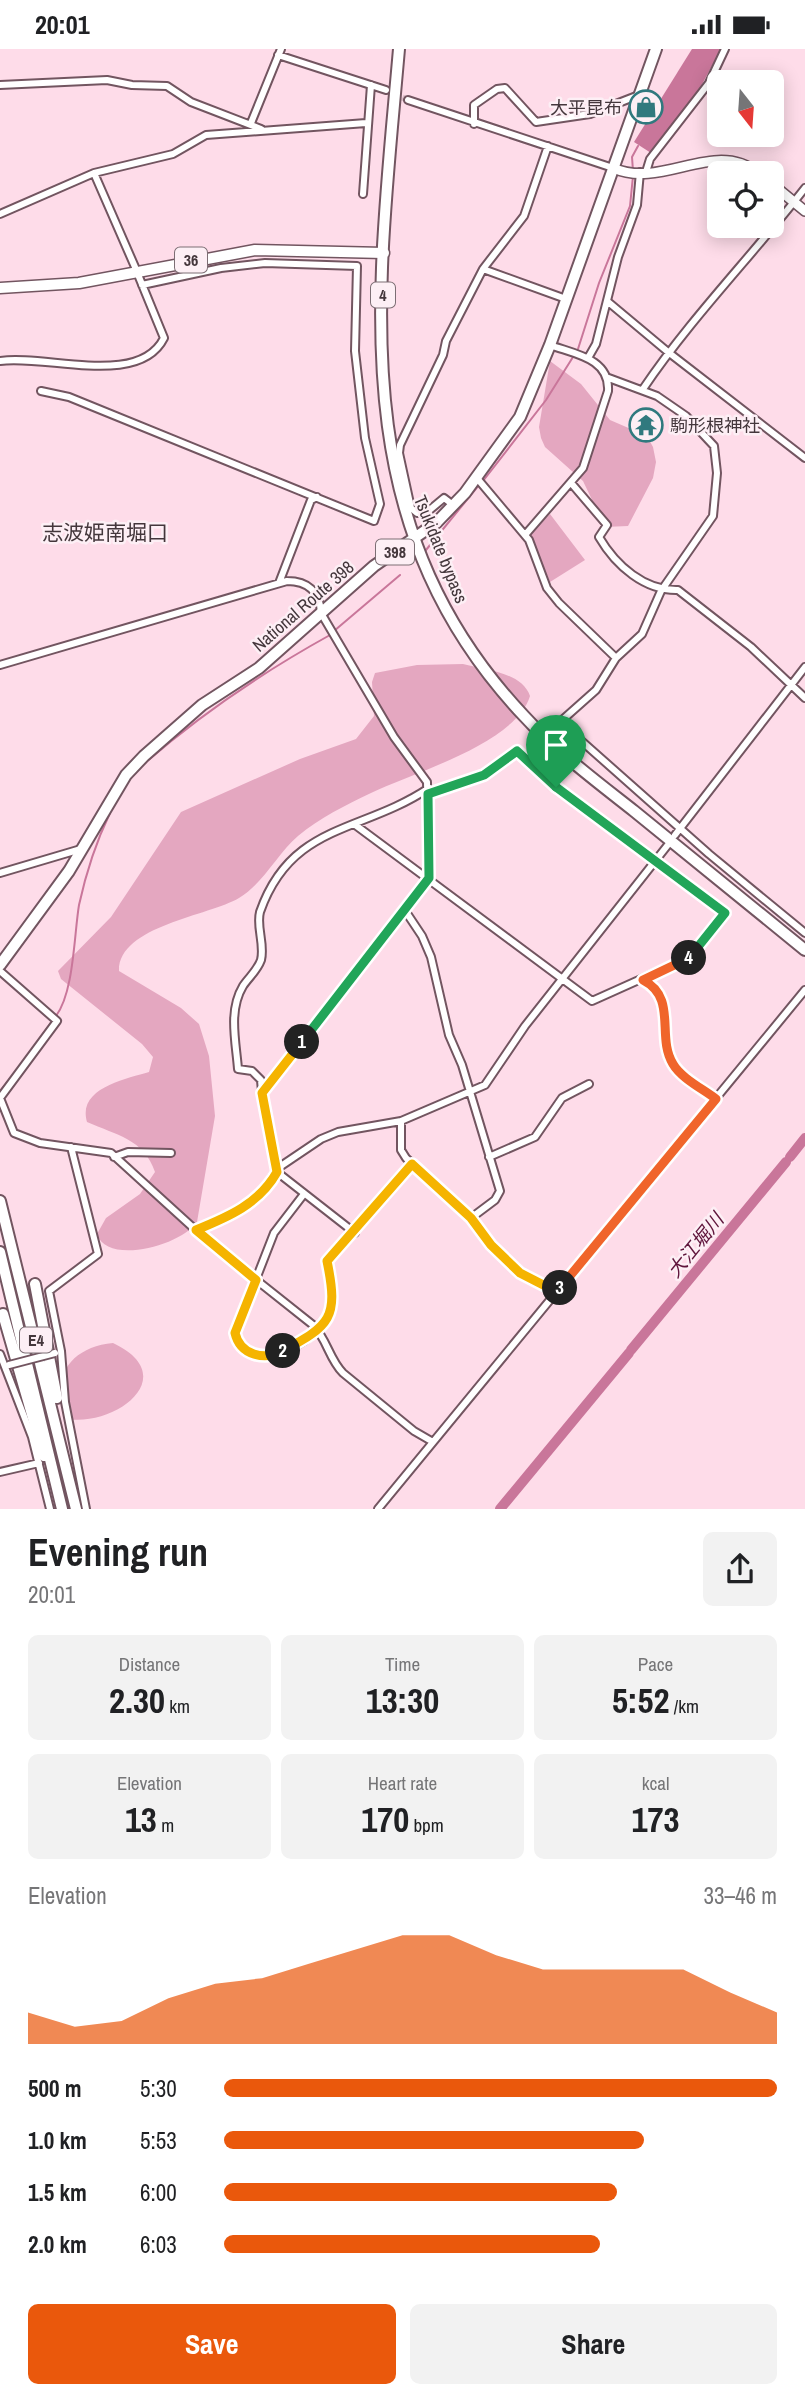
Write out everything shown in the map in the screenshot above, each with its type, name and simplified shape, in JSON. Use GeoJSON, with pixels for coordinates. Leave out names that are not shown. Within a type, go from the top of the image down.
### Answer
{"type":"FeatureCollection","features":[{"type":"Feature","properties":{"kind":"highway","name":"Tsukidate bypass"},"geometry":{"type":"LineString","coordinates":[[399,49],[384,253],[381,336],[385,418],[394,471],[414,538],[454,623],[481,664],[524,717],[579,767],[805,950]]}},
{"type":"Feature","properties":{"kind":"highway","name":"National Route 398"},"geometry":{"type":"LineString","coordinates":[[0,965],[69,871],[126,775],[144,756],[202,705],[259,668],[374,566],[414,538],[481,482],[520,417],[550,345],[619,170],[639,95],[656,49]]}},
{"type":"Feature","properties":{"kind":"highway","name":"E4"},"geometry":{"type":"LineString","coordinates":[[0,1201],[76,1509]]}},
{"type":"Feature","properties":{"kind":"highway","name":"E4"},"geometry":{"type":"LineString","coordinates":[[0,1252],[62,1509]]}},
{"type":"Feature","properties":{"kind":"highway"},"geometry":{"type":"LineString","coordinates":[[35,1284],[70,1479]]}},
{"type":"Feature","properties":{"kind":"highway"},"geometry":{"type":"LineString","coordinates":[[3,1314],[62,1509]]}},
{"type":"Feature","properties":{"kind":"main road","name":"36"},"geometry":{"type":"LineString","coordinates":[[0,288],[79,283],[255,250],[384,253]]}},
{"type":"Feature","properties":{"kind":"street"},"geometry":{"type":"LineString","coordinates":[[588,358],[596,344],[637,205],[641,172],[709,83],[725,49]]}},
{"type":"Feature","properties":{"kind":"street"},"geometry":{"type":"LineString","coordinates":[[251,123],[279,52],[386,90]]}},
{"type":"Feature","properties":{"kind":"street"},"geometry":{"type":"LineString","coordinates":[[0,85],[107,80],[132,85],[167,86],[191,102],[251,123],[262,130]]}},
{"type":"Feature","properties":{"kind":"street"},"geometry":{"type":"LineString","coordinates":[[363,194],[370,85]]}},
{"type":"Feature","properties":{"kind":"street"},"geometry":{"type":"LineString","coordinates":[[474,124],[474,106],[497,89],[505,88],[536,122],[590,114],[639,95]]}},
{"type":"Feature","properties":{"kind":"street"},"geometry":{"type":"LineString","coordinates":[[408,100],[619,170],[670,172],[707,164]]}},
{"type":"Feature","properties":{"kind":"street"},"geometry":{"type":"LineString","coordinates":[[0,214],[94,173],[173,154],[206,135],[366,123]]}},
{"type":"Feature","properties":{"kind":"street"},"geometry":{"type":"LineString","coordinates":[[454,506],[444,498],[426,513],[418,513],[411,508],[399,453],[443,355],[446,341],[482,269],[524,216],[548,146]]}},
{"type":"Feature","properties":{"kind":"street"},"geometry":{"type":"LineString","coordinates":[[720,161],[742,161]]}},
{"type":"Feature","properties":{"kind":"street"},"geometry":{"type":"LineString","coordinates":[[94,173],[135,267]]}},
{"type":"Feature","properties":{"kind":"street"},"geometry":{"type":"LineString","coordinates":[[643,389],[668,352],[805,188]]}},
{"type":"Feature","properties":{"kind":"street"},"geometry":{"type":"LineString","coordinates":[[784,194],[805,211]]}},
{"type":"Feature","properties":{"kind":"street"},"geometry":{"type":"LineString","coordinates":[[41,391],[69,397],[374,521],[380,504],[365,438],[355,351],[357,266],[265,263],[220,268],[142,285]]}},
{"type":"Feature","properties":{"kind":"street"},"geometry":{"type":"LineString","coordinates":[[482,269],[566,299]]}},
{"type":"Feature","properties":{"kind":"street"},"geometry":{"type":"LineString","coordinates":[[0,361],[60,361],[104,367],[141,360],[159,347],[164,338],[139,277]]}},
{"type":"Feature","properties":{"kind":"street"},"geometry":{"type":"LineString","coordinates":[[607,301],[805,458]]}},
{"type":"Feature","properties":{"kind":"street"},"geometry":{"type":"LineString","coordinates":[[525,535],[572,484],[583,468],[597,432],[608,391],[606,377],[598,365],[588,358],[550,345]]}},
{"type":"Feature","properties":{"kind":"street"},"geometry":{"type":"LineString","coordinates":[[606,377],[643,389],[685,416],[714,446],[717,492],[713,516],[661,590],[642,634],[616,658],[596,689],[559,722],[805,933]]}},
{"type":"Feature","properties":{"kind":"street"},"geometry":{"type":"LineString","coordinates":[[481,482],[525,535],[553,595],[616,658]]}},
{"type":"Feature","properties":{"kind":"street"},"geometry":{"type":"LineString","coordinates":[[572,484],[607,525],[599,537],[625,569],[661,590],[678,590],[751,646],[805,698]]}},
{"type":"Feature","properties":{"kind":"street"},"geometry":{"type":"LineString","coordinates":[[278,583],[311,500],[317,497]]}},
{"type":"Feature","properties":{"kind":"street"},"geometry":{"type":"LineString","coordinates":[[0,664],[278,583],[300,581],[309,586],[321,600],[321,613],[428,791],[429,878],[262,1093]]}},
{"type":"Feature","properties":{"kind":"street"},"geometry":{"type":"LineString","coordinates":[[675,835],[805,667]]}},
{"type":"Feature","properties":{"kind":"street"},"geometry":{"type":"LineString","coordinates":[[354,824],[592,1001],[690,957],[725,913],[546,779],[517,751],[484,775],[428,791],[404,805],[328,833],[299,851],[274,880],[259,916],[263,949],[260,963],[242,987],[232,1024],[238,1069],[252,1072],[261,1080],[271,1147],[278,1170],[304,1194],[355,1233]]}},
{"type":"Feature","properties":{"kind":"street"},"geometry":{"type":"LineString","coordinates":[[196,1230],[221,1220],[258,1198],[278,1170],[338,1132],[401,1121],[470,1094],[493,1077],[525,1026],[667,846]]}},
{"type":"Feature","properties":{"kind":"street"},"geometry":{"type":"LineString","coordinates":[[0,873],[81,849]]}},
{"type":"Feature","properties":{"kind":"street"},"geometry":{"type":"LineString","coordinates":[[404,909],[422,936],[431,957],[449,1035],[500,1191],[495,1200],[471,1218]]}},
{"type":"Feature","properties":{"kind":"street"},"geometry":{"type":"LineString","coordinates":[[0,971],[56,1020],[40,1046],[0,1098],[14,1133],[40,1143],[96,1149],[114,1157],[196,1230],[319,1331],[334,1365],[414,1431],[433,1441]]}},
{"type":"Feature","properties":{"kind":"street"},"geometry":{"type":"LineString","coordinates":[[643,980],[655,988],[665,1008],[667,1041],[673,1065],[716,1099]]}},
{"type":"Feature","properties":{"kind":"street"},"geometry":{"type":"LineString","coordinates":[[378,1509],[805,990]]}},
{"type":"Feature","properties":{"kind":"street"},"geometry":{"type":"LineString","coordinates":[[489,1157],[535,1137],[562,1098],[589,1084]]}},
{"type":"Feature","properties":{"kind":"street"},"geometry":{"type":"LineString","coordinates":[[401,1121],[401,1150],[412,1164],[471,1218],[491,1245],[520,1273],[557,1292]]}},
{"type":"Feature","properties":{"kind":"street"},"geometry":{"type":"LineString","coordinates":[[71,1147],[98,1254],[49,1291],[65,1402],[86,1509]]}},
{"type":"Feature","properties":{"kind":"street"},"geometry":{"type":"LineString","coordinates":[[114,1157],[128,1153],[171,1153]]}},
{"type":"Feature","properties":{"kind":"street"},"geometry":{"type":"LineString","coordinates":[[304,1194],[274,1233],[235,1333],[243,1348],[261,1356],[275,1355],[319,1331],[332,1304],[327,1261],[355,1233],[412,1164]]}},
{"type":"Feature","properties":{"kind":"street"},"geometry":{"type":"LineString","coordinates":[[7,1365],[58,1352]]}},
{"type":"Feature","properties":{"kind":"street"},"geometry":{"type":"LineString","coordinates":[[0,1354],[7,1365],[39,1463],[50,1509]]}},
{"type":"Feature","properties":{"kind":"street"},"geometry":{"type":"LineString","coordinates":[[0,1472],[39,1463]]}},
{"type":"Feature","properties":{"kind":"shaded area"},"geometry":{"type":"Polygon","coordinates":[[[692,49],[721,49],[710,70],[707,70],[698,92],[651,153],[634,142],[692,49]]]}},
{"type":"Feature","properties":{"kind":"shaded area"},"geometry":{"type":"Polygon","coordinates":[[[550,361],[581,384],[610,420],[647,436],[653,447],[656,462],[653,478],[628,526],[605,527],[583,481],[545,447],[539,427],[550,361]]]}},
{"type":"Feature","properties":{"kind":"shaded area"},"geometry":{"type":"Polygon","coordinates":[[[550,514],[585,560],[550,582],[530,534],[550,514]]]}},
{"type":"Feature","properties":{"kind":"shaded area"},"geometry":{"type":"Polygon","coordinates":[[[463,664],[502,673],[519,682],[530,696],[521,713],[485,742],[461,755],[342,807],[298,836],[248,892],[225,904],[149,933],[133,943],[123,956],[119,971],[181,1008],[199,1024],[209,1056],[215,1116],[197,1222],[176,1238],[145,1249],[115,1249],[104,1244],[97,1234],[106,1218],[140,1194],[155,1172],[144,1152],[128,1139],[87,1122],[86,1110],[96,1093],[117,1082],[149,1072],[153,1057],[142,1044],[61,979],[58,971],[111,917],[181,812],[300,759],[356,739],[374,716],[372,682],[375,673],[417,665],[463,664]]]}},
{"type":"Feature","properties":{"kind":"shaded area"},"geometry":{"type":"Polygon","coordinates":[[[113,1343],[133,1356],[142,1370],[142,1384],[135,1396],[122,1407],[105,1415],[67,1419],[60,1391],[67,1367],[85,1351],[113,1343]]]}},
{"type":"Feature","properties":{"kind":"waterway"},"geometry":{"type":"LineString","coordinates":[[633,171],[632,157],[638,146]]}},
{"type":"Feature","properties":{"kind":"waterway"},"geometry":{"type":"LineString","coordinates":[[578,349],[599,283],[630,206],[633,176]]}},
{"type":"Feature","properties":{"kind":"waterway"},"geometry":{"type":"LineString","coordinates":[[483,481],[546,400],[573,357]]}},
{"type":"Feature","properties":{"kind":"waterway"},"geometry":{"type":"LineString","coordinates":[[426,550],[479,485]]}},
{"type":"Feature","properties":{"kind":"waterway"},"geometry":{"type":"LineString","coordinates":[[334,631],[400,575]]}},
{"type":"Feature","properties":{"kind":"waterway"},"geometry":{"type":"LineString","coordinates":[[145,763],[188,727],[234,694],[330,635]]}},
{"type":"Feature","properties":{"kind":"waterway"},"geometry":{"type":"LineString","coordinates":[[56,1016],[62,1006],[70,978],[79,905],[85,881],[110,813]]}},
{"type":"Feature","properties":{"kind":"waterway"},"geometry":{"type":"LineString","coordinates":[[38,1041],[53,1020]]}},
{"type":"Feature","properties":{"kind":"waterway"},"geometry":{"type":"LineString","coordinates":[[0,1091],[10,1079]]}},
{"type":"Feature","properties":{"kind":"waterway","name":"大江堀川"},"geometry":{"type":"LineString","coordinates":[[790,1157],[805,1138]]}},
{"type":"Feature","properties":{"kind":"waterway","name":"大江堀川"},"geometry":{"type":"LineString","coordinates":[[631,1350],[786,1162]]}},
{"type":"Feature","properties":{"kind":"waterway","name":"大江堀川"},"geometry":{"type":"LineString","coordinates":[[500,1509],[629,1353]]}},
{"type":"Feature","properties":{"kind":"tunnel"},"geometry":{"type":"LineString","coordinates":[[386,90],[408,100]]}},
{"type":"Feature","properties":{"kind":"place","name":"大平昆布"},"geometry":{"type":"Point","coordinates":[646,107]}},
{"type":"Feature","properties":{"kind":"place","name":"駒形根神社"},"geometry":{"type":"Point","coordinates":[646,425]}},
{"type":"Feature","properties":{"kind":"district","name":"志波姫南堀口"},"geometry":{"type":"Point","coordinates":[105,532]}},
{"type":"Feature","properties":{"kind":"route"},"geometry":{"type":"LineString","coordinates":[[517,751],[556,787],[725,913],[690,957],[643,980],[655,988],[665,1008],[667,1041],[673,1065],[716,1099],[685,1133],[557,1292],[520,1273],[491,1245],[471,1218],[412,1164],[355,1233],[327,1261],[332,1304],[319,1331],[275,1355],[252,1354],[237,1341],[235,1333],[256,1280],[196,1230],[221,1220],[258,1198],[277,1172],[262,1093],[429,878],[428,794],[484,775],[517,751]]}}]}
